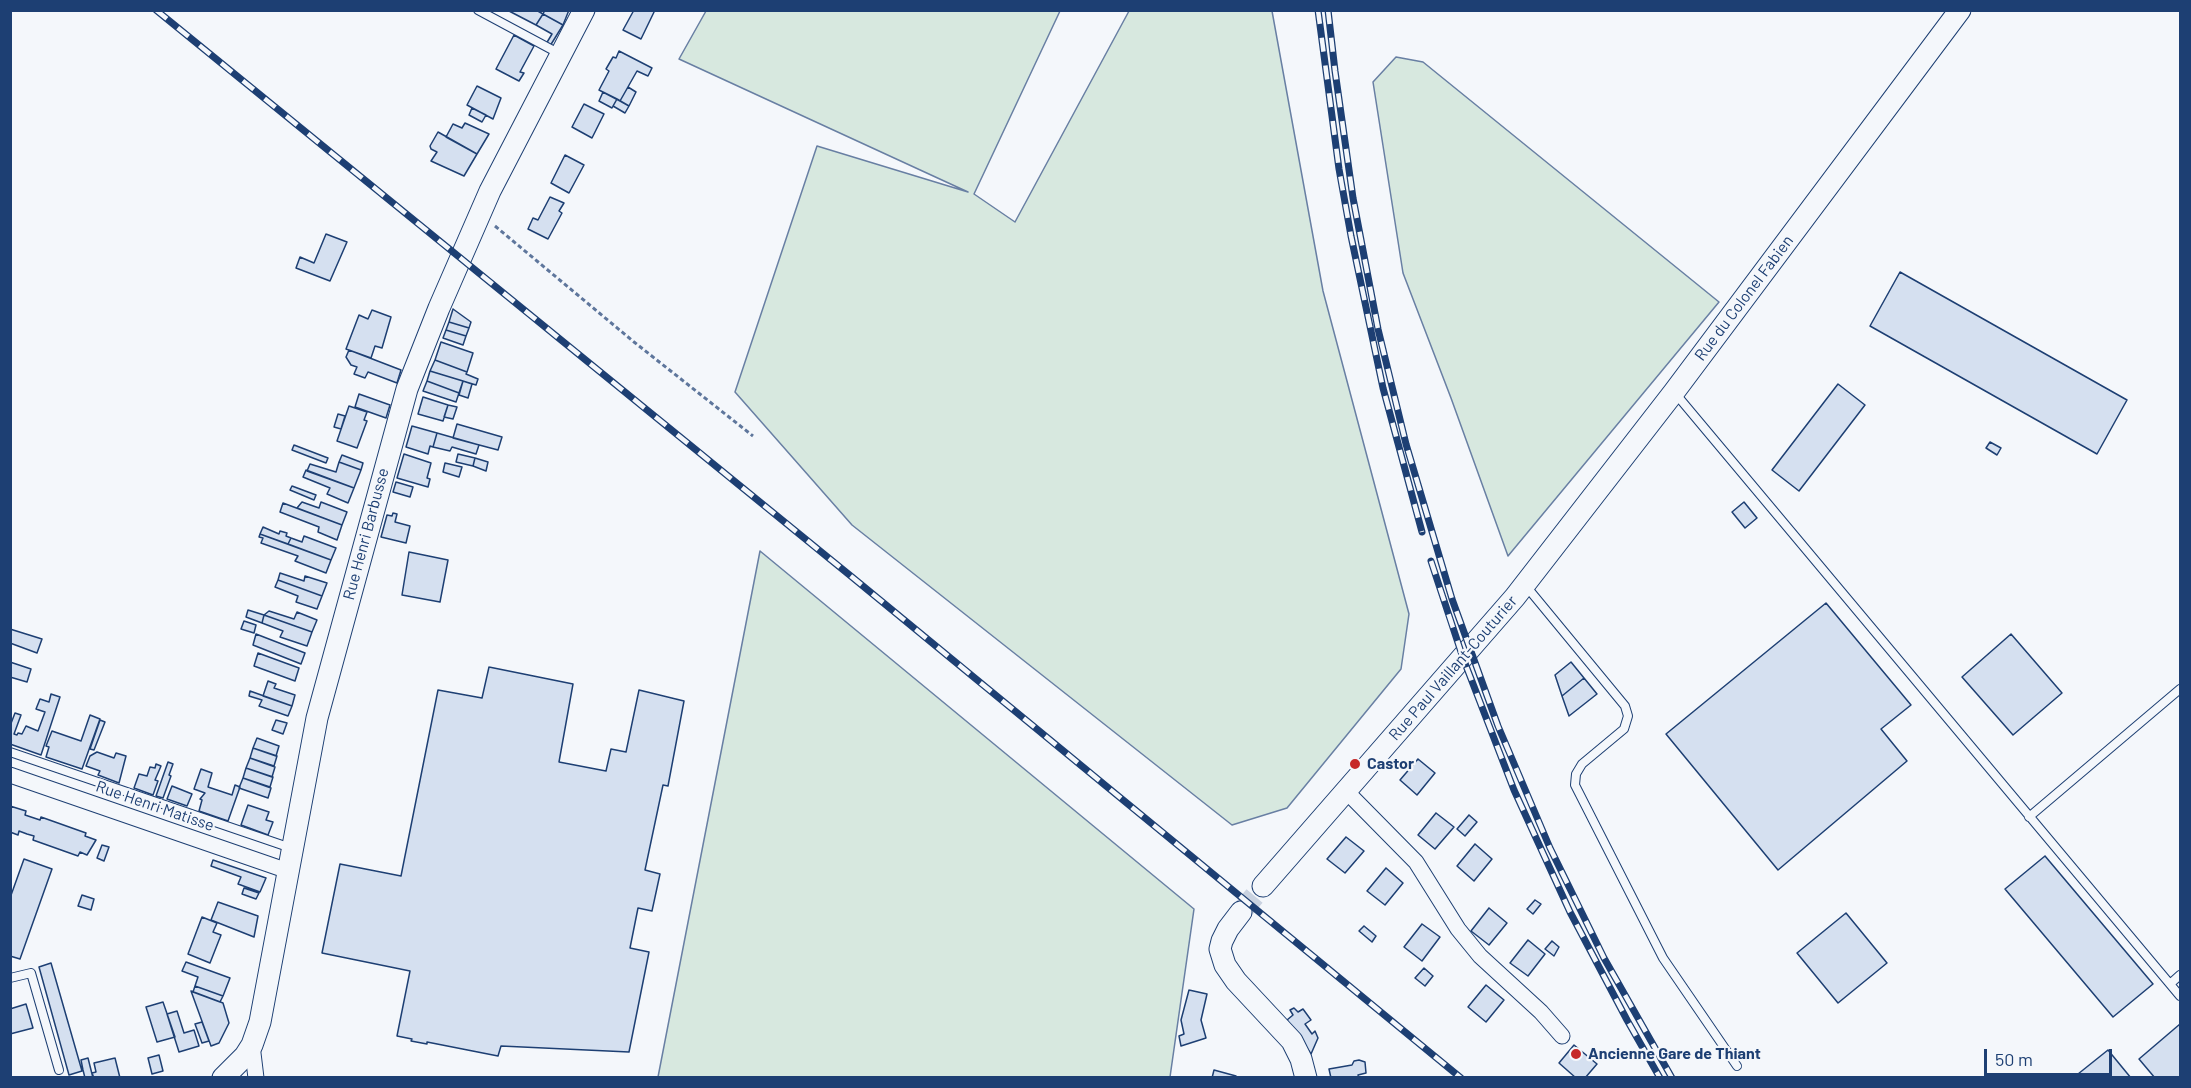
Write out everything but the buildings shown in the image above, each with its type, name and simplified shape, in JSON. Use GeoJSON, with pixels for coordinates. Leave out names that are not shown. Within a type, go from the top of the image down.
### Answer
{"type":"FeatureCollection","features":[{"type":"Feature","properties":{"kind":"street","name":"Rue Henri Barbusse"},"geometry":{"type":"LineString","coordinates":[[223,1077],[236,1066],[252,1045],[264,1008],[317,718],[399,415],[417,360],[480,214],[584,10]]}},
{"type":"Feature","properties":{"kind":"street","name":"Rue du Colonel Fabien"},"geometry":{"type":"LineString","coordinates":[[1525,585],[1674,392],[1960,10]]}},
{"type":"Feature","properties":{"kind":"street","name":"Rue Paul Vaillant-Couturier"},"geometry":{"type":"LineString","coordinates":[[1263,886],[1525,585]]}},
{"type":"Feature","properties":{"kind":"street","name":"Rue Henri Matisse"},"geometry":{"type":"LineString","coordinates":[[10,775],[288,871]]}},
{"type":"Feature","properties":{"kind":"street"},"geometry":{"type":"LineString","coordinates":[[1345,790],[1416,862],[1458,928],[1480,956],[1541,1012],[1562,1036]]}},
{"type":"Feature","properties":{"kind":"street"},"geometry":{"type":"LineString","coordinates":[[1240,912],[1222,941],[1220,949],[1225,965],[1236,981],[1292,1041],[1301,1059],[1306,1077]]}},
{"type":"Feature","properties":{"kind":"street"},"geometry":{"type":"LineString","coordinates":[[252,1045],[256,1077]]}},
{"type":"Feature","properties":{"kind":"lane"},"geometry":{"type":"LineString","coordinates":[[478,10],[561,54]]}},
{"type":"Feature","properties":{"kind":"lane"},"geometry":{"type":"LineString","coordinates":[[1674,392],[2181,996]]}},
{"type":"Feature","properties":{"kind":"lane"},"geometry":{"type":"LineString","coordinates":[[1525,585],[1625,706],[1628,716],[1624,729],[1582,764],[1576,774],[1575,785],[1663,958],[1737,1066]]}},
{"type":"Feature","properties":{"kind":"lane"},"geometry":{"type":"LineString","coordinates":[[2029,817],[2181,689]]}},
{"type":"Feature","properties":{"kind":"lane"},"geometry":{"type":"LineString","coordinates":[[10,752],[292,849]]}},
{"type":"Feature","properties":{"kind":"lane"},"geometry":{"type":"LineString","coordinates":[[10,978],[31,973],[59,1070]]}},
{"type":"Feature","properties":{"kind":"lane"},"geometry":{"type":"LineString","coordinates":[[2170,984],[2181,975]]}},
{"type":"Feature","properties":{"kind":"path"},"geometry":{"type":"LineString","coordinates":[[480,214],[634,342],[753,436]]}},
{"type":"Feature","properties":{"kind":"shaded area"},"geometry":{"type":"Polygon","coordinates":[[[706,11],[1060,11],[974,194],[1015,222],[1129,11],[1272,11],[1323,291],[1409,614],[1401,669],[1287,808],[1232,825],[852,525],[735,392],[817,146],[968,192],[679,59],[706,11]]]}},
{"type":"Feature","properties":{"kind":"shaded area"},"geometry":{"type":"Polygon","coordinates":[[[1396,57],[1423,62],[1719,302],[1508,556],[1403,273],[1373,82],[1396,57]]]}},
{"type":"Feature","properties":{"kind":"shaded area"},"geometry":{"type":"Polygon","coordinates":[[[760,551],[1194,909],[1170,1077],[658,1077],[760,551]]]}},
{"type":"Feature","properties":{"kind":"tunnel"},"geometry":{"type":"LineString","coordinates":[[1241,912],[1263,886]]}},
{"type":"Feature","properties":{"kind":"railway"},"geometry":{"type":"LineString","coordinates":[[156,10],[852,577],[1461,1078]]}},
{"type":"Feature","properties":{"kind":"railway"},"geometry":{"type":"LineString","coordinates":[[1318,10],[1339,169],[1351,236],[1383,388],[1422,532]]}},
{"type":"Feature","properties":{"kind":"railway"},"geometry":{"type":"LineString","coordinates":[[1328,10],[1353,198],[1378,329],[1406,444],[1452,599],[1498,726],[1550,848],[1604,958],[1672,1078]]}},
{"type":"Feature","properties":{"kind":"railway"},"geometry":{"type":"LineString","coordinates":[[1431,561],[1463,658],[1514,790],[1570,912],[1660,1078]]}},
{"type":"Feature","properties":{"kind":"place","name":"Castor"},"geometry":{"type":"Point","coordinates":[1355,764]}},
{"type":"Feature","properties":{"kind":"place","name":"Ancienne Gare de Thiant"},"geometry":{"type":"Point","coordinates":[1576,1054]}}]}
